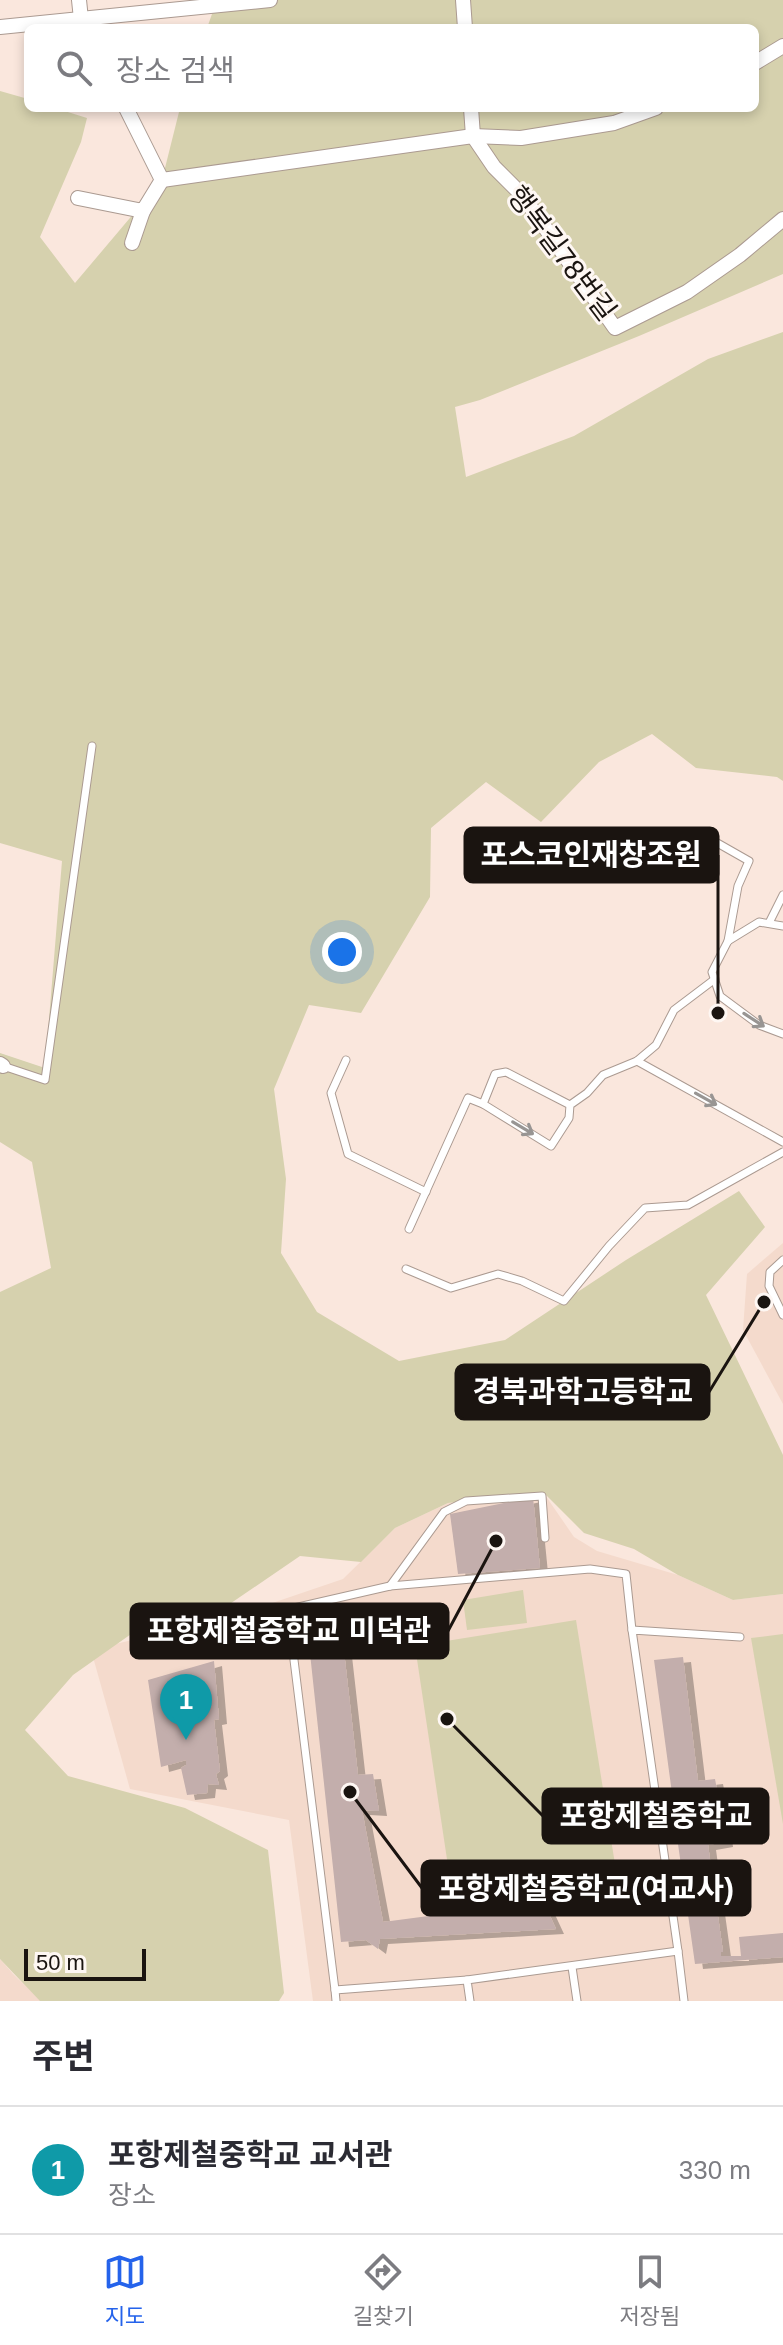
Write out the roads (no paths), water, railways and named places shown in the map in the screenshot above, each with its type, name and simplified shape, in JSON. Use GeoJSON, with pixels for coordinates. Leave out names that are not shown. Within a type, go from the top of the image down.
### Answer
{"type":"FeatureCollection","features":[{"type":"Feature","properties":{"kind":"street"},"geometry":{"type":"LineString","coordinates":[[79,0],[85,24],[270,0]]}},
{"type":"Feature","properties":{"kind":"street"},"geometry":{"type":"LineString","coordinates":[[463,0],[465,24]]}},
{"type":"Feature","properties":{"kind":"street"},"geometry":{"type":"LineString","coordinates":[[0,27],[24,26]]}},
{"type":"Feature","properties":{"kind":"street"},"geometry":{"type":"LineString","coordinates":[[759,61],[783,46]]}},
{"type":"Feature","properties":{"kind":"street"},"geometry":{"type":"LineString","coordinates":[[471,112],[473,136]]}},
{"type":"Feature","properties":{"kind":"street","name":"행복길78번길"},"geometry":{"type":"LineString","coordinates":[[162,180],[473,136],[521,138],[614,123],[645,112]]}},
{"type":"Feature","properties":{"kind":"street"},"geometry":{"type":"LineString","coordinates":[[129,115],[162,180],[143,211],[132,243]]}},
{"type":"Feature","properties":{"kind":"street","name":"행복길78번길"},"geometry":{"type":"LineString","coordinates":[[473,136],[494,167],[523,196],[615,328],[687,292],[740,255],[783,219]]}},
{"type":"Feature","properties":{"kind":"street"},"geometry":{"type":"LineString","coordinates":[[78,198],[143,211]]}},
{"type":"Feature","properties":{"kind":"lane"},"geometry":{"type":"LineString","coordinates":[[1,1065],[45,1080],[92,746]]}},
{"type":"Feature","properties":{"kind":"lane"},"geometry":{"type":"LineString","coordinates":[[698,832],[749,861],[738,886],[728,941],[712,972],[720,996],[759,1025],[783,1034]]}},
{"type":"Feature","properties":{"kind":"lane"},"geometry":{"type":"LineString","coordinates":[[769,923],[783,895]]}},
{"type":"Feature","properties":{"kind":"lane"},"geometry":{"type":"LineString","coordinates":[[728,941],[759,922],[783,926]]}},
{"type":"Feature","properties":{"kind":"lane"},"geometry":{"type":"LineString","coordinates":[[570,1105],[587,1093],[603,1075],[637,1061],[656,1045],[674,1010],[715,979]]}},
{"type":"Feature","properties":{"kind":"lane"},"geometry":{"type":"LineString","coordinates":[[346,1060],[331,1093],[348,1154],[426,1192]]}},
{"type":"Feature","properties":{"kind":"lane"},"geometry":{"type":"LineString","coordinates":[[637,1061],[783,1142]]}},
{"type":"Feature","properties":{"kind":"lane"},"geometry":{"type":"LineString","coordinates":[[483,1104],[495,1074],[506,1072],[570,1105]]}},
{"type":"Feature","properties":{"kind":"lane"},"geometry":{"type":"LineString","coordinates":[[409,1229],[468,1098],[551,1146],[569,1118],[570,1105]]}},
{"type":"Feature","properties":{"kind":"lane"},"geometry":{"type":"LineString","coordinates":[[406,1269],[451,1288],[498,1274],[522,1281],[564,1301],[645,1208],[688,1205],[783,1152]]}},
{"type":"Feature","properties":{"kind":"lane"},"geometry":{"type":"LineString","coordinates":[[783,1260],[770,1272],[769,1286],[783,1315]]}},
{"type":"Feature","properties":{"kind":"lane"},"geometry":{"type":"LineString","coordinates":[[390,1586],[444,1512],[466,1501],[542,1496],[545,1538]]}},
{"type":"Feature","properties":{"kind":"lane"},"geometry":{"type":"LineString","coordinates":[[336,2001],[294,1660],[294,1608],[390,1586],[590,1569],[626,1574],[684,2001]]}},
{"type":"Feature","properties":{"kind":"lane"},"geometry":{"type":"LineString","coordinates":[[632,1630],[740,1637]]}},
{"type":"Feature","properties":{"kind":"lane"},"geometry":{"type":"LineString","coordinates":[[335,1990],[467,1980],[678,1951]]}},
{"type":"Feature","properties":{"kind":"lane"},"geometry":{"type":"LineString","coordinates":[[572,1967],[577,2001]]}},
{"type":"Feature","properties":{"kind":"lane"},"geometry":{"type":"LineString","coordinates":[[467,1980],[470,2001]]}},
{"type":"Feature","properties":{"kind":"place","name":"포스코인재창조원"},"geometry":{"type":"Point","coordinates":[718,1013]}},
{"type":"Feature","properties":{"kind":"place","name":"경북과학고등학교"},"geometry":{"type":"Point","coordinates":[764,1302]}},
{"type":"Feature","properties":{"kind":"place","name":"포항제철중학교 미덕관"},"geometry":{"type":"Point","coordinates":[496,1541]}},
{"type":"Feature","properties":{"kind":"place","name":"포항제철중학교"},"geometry":{"type":"Point","coordinates":[447,1719]}},
{"type":"Feature","properties":{"kind":"place","name":"포항제철중학교 교서관"},"geometry":{"type":"Point","coordinates":[186,1740]}},
{"type":"Feature","properties":{"kind":"place","name":"포항제철중학교(여교사)"},"geometry":{"type":"Point","coordinates":[350,1792]}}]}
